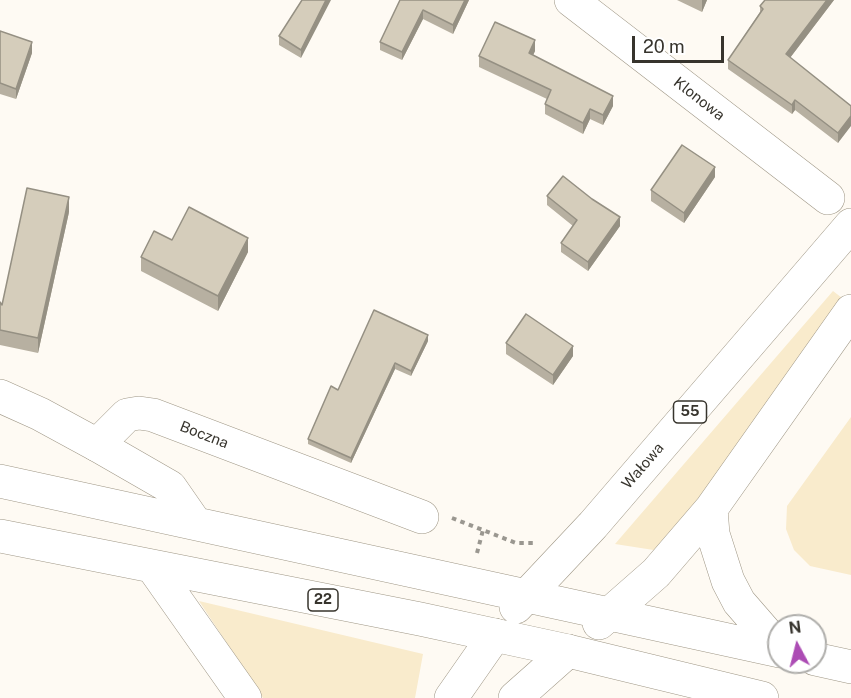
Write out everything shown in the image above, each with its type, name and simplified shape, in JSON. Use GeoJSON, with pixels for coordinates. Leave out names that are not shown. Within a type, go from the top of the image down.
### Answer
{"type":"FeatureCollection","features":[{"type":"Feature","properties":{"kind":"main road","name":"Klonowa"},"geometry":{"type":"LineString","coordinates":[[571,0],[828,198]]}},
{"type":"Feature","properties":{"kind":"main road","name":"Wałowa"},"geometry":{"type":"LineString","coordinates":[[526,595],[593,525],[851,225]]}},
{"type":"Feature","properties":{"kind":"main road"},"geometry":{"type":"LineString","coordinates":[[515,698],[656,573],[711,509],[851,311]]}},
{"type":"Feature","properties":{"kind":"main road"},"geometry":{"type":"LineString","coordinates":[[0,396],[40,414],[170,487],[195,523]]}},
{"type":"Feature","properties":{"kind":"main road","name":"Boczna"},"geometry":{"type":"LineString","coordinates":[[97,445],[127,416],[139,413],[153,415],[422,517]]}},
{"type":"Feature","properties":{"kind":"main road"},"geometry":{"type":"LineString","coordinates":[[0,481],[767,647]]}},
{"type":"Feature","properties":{"kind":"main road"},"geometry":{"type":"LineString","coordinates":[[711,509],[713,534],[728,581],[739,602],[767,636]]}},
{"type":"Feature","properties":{"kind":"main road","name":"22"},"geometry":{"type":"LineString","coordinates":[[0,536],[495,635],[762,698]]}},
{"type":"Feature","properties":{"kind":"main road"},"geometry":{"type":"LineString","coordinates":[[152,566],[244,698]]}},
{"type":"Feature","properties":{"kind":"main road","name":"55"},"geometry":{"type":"LineString","coordinates":[[495,635],[526,595]]}},
{"type":"Feature","properties":{"kind":"main road"},"geometry":{"type":"LineString","coordinates":[[451,698],[495,635]]}},
{"type":"Feature","properties":{"kind":"main road"},"geometry":{"type":"LineString","coordinates":[[827,662],[851,667]]}},
{"type":"Feature","properties":{"kind":"shaded area"},"geometry":{"type":"Polygon","coordinates":[[[833,291],[846,301],[660,551],[615,544],[833,291]]]}},
{"type":"Feature","properties":{"kind":"shaded area"},"geometry":{"type":"Polygon","coordinates":[[[851,417],[851,575],[810,566],[794,550],[786,529],[787,506],[851,417]]]}},
{"type":"Feature","properties":{"kind":"shaded area"},"geometry":{"type":"Polygon","coordinates":[[[199,601],[423,654],[415,698],[263,698],[199,601]]]}},
{"type":"Feature","properties":{"kind":"building"},"geometry":{"type":"Polygon","coordinates":[[[302,0],[326,0],[301,50],[279,36],[302,0]]]}},
{"type":"Feature","properties":{"kind":"building"},"geometry":{"type":"Polygon","coordinates":[[[400,0],[465,0],[453,25],[423,10],[402,52],[380,42],[400,0]]]}},
{"type":"Feature","properties":{"kind":"building"},"geometry":{"type":"Polygon","coordinates":[[[765,0],[827,0],[786,54],[851,106],[851,116],[838,133],[795,100],[792,105],[728,60],[763,9],[760,6],[765,0]]]}},
{"type":"Feature","properties":{"kind":"building"},"geometry":{"type":"Polygon","coordinates":[[[495,22],[535,40],[529,53],[613,96],[603,115],[590,109],[583,123],[545,104],[551,90],[479,56],[495,22]]]}},
{"type":"Feature","properties":{"kind":"building"},"geometry":{"type":"Polygon","coordinates":[[[0,31],[32,42],[16,89],[0,83],[0,31]]]}},
{"type":"Feature","properties":{"kind":"building"},"geometry":{"type":"Polygon","coordinates":[[[682,145],[715,167],[684,213],[651,190],[682,145]]]}},
{"type":"Feature","properties":{"kind":"building"},"geometry":{"type":"Polygon","coordinates":[[[563,176],[620,217],[588,262],[561,243],[577,220],[547,196],[563,176]]]}},
{"type":"Feature","properties":{"kind":"building"},"geometry":{"type":"Polygon","coordinates":[[[27,188],[69,197],[38,338],[0,330],[0,302],[2,305],[27,188]]]}},
{"type":"Feature","properties":{"kind":"building"},"geometry":{"type":"Polygon","coordinates":[[[189,207],[248,238],[218,296],[141,257],[154,231],[172,240],[189,207]]]}},
{"type":"Feature","properties":{"kind":"building"},"geometry":{"type":"Polygon","coordinates":[[[374,310],[428,335],[411,371],[395,363],[351,458],[308,439],[331,386],[338,390],[374,310]]]}},
{"type":"Feature","properties":{"kind":"building"},"geometry":{"type":"Polygon","coordinates":[[[526,314],[573,346],[553,375],[506,343],[526,314]]]}}]}
